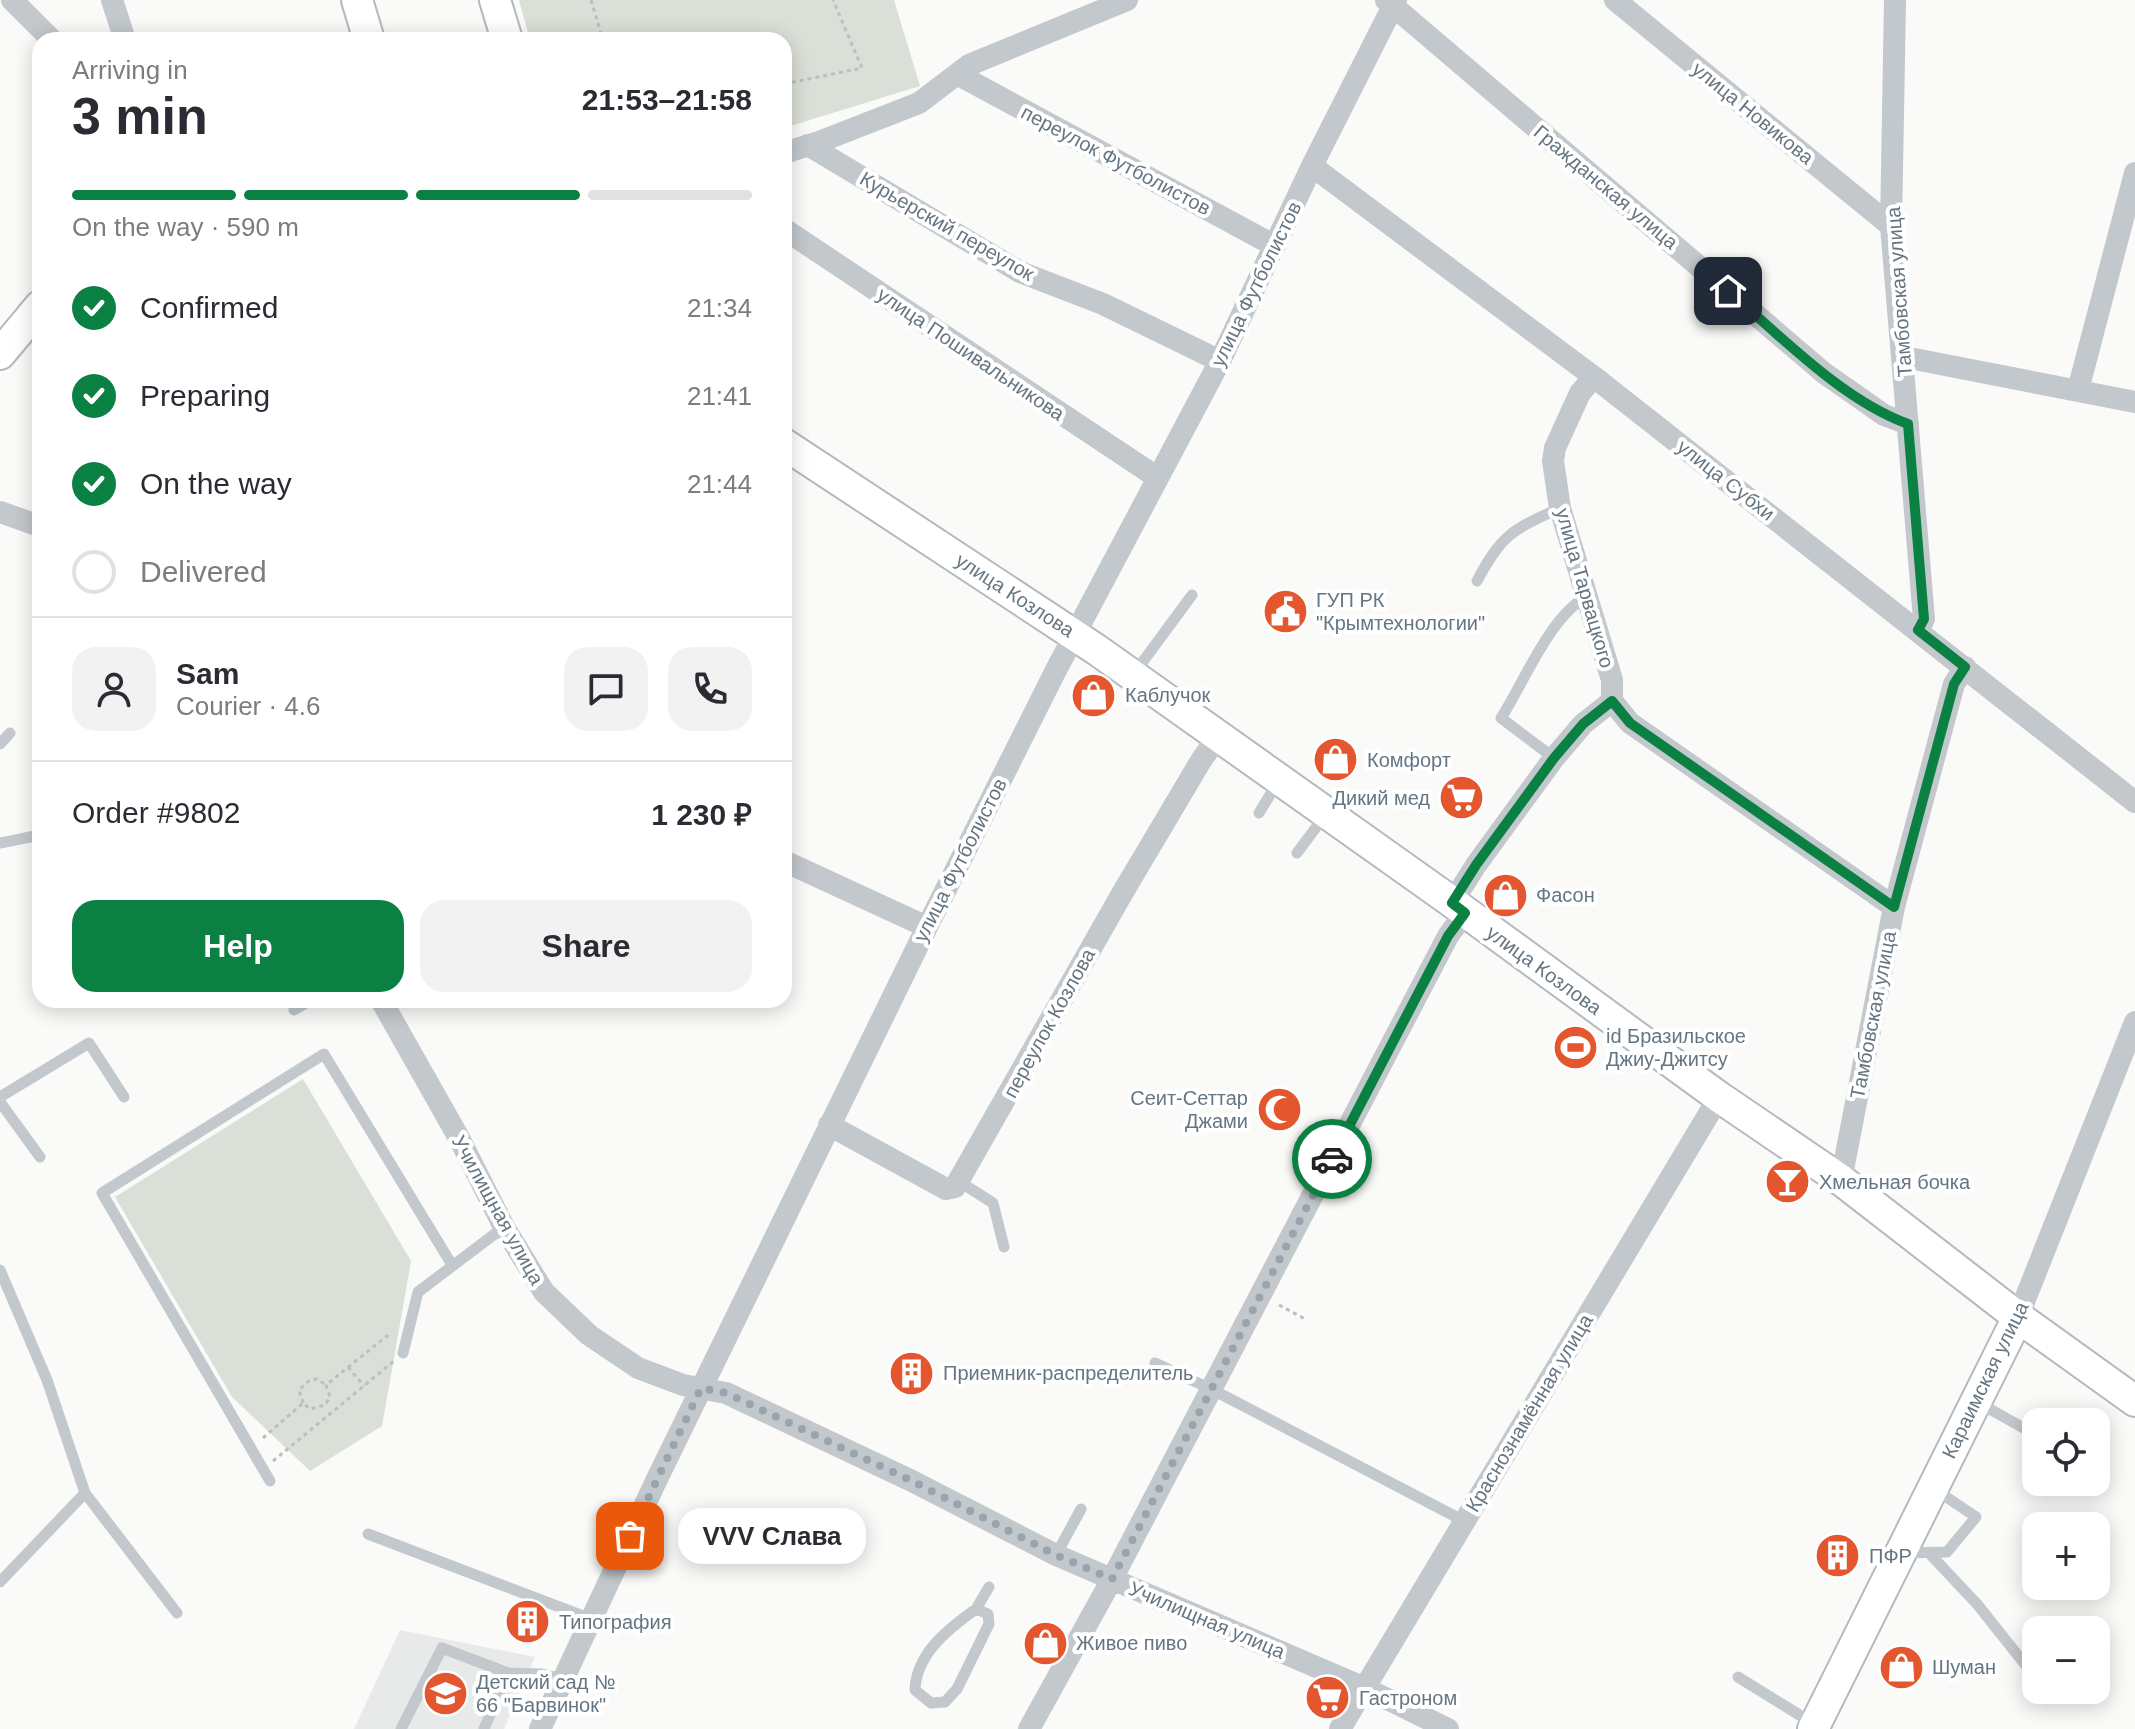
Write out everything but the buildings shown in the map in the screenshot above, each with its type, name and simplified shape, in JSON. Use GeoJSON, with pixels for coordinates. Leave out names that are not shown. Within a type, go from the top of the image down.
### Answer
{"type":"FeatureCollection","features":[{"type":"Feature","properties":{"kind":"main road"},"geometry":{"type":"LineString","coordinates":[[357,0],[367,32]]}},
{"type":"Feature","properties":{"kind":"main road"},"geometry":{"type":"LineString","coordinates":[[495,0],[505,32]]}},
{"type":"Feature","properties":{"kind":"main road"},"geometry":{"type":"LineString","coordinates":[[0,354],[32,316]]}},
{"type":"Feature","properties":{"kind":"main road","name":"улица Козлова"},"geometry":{"type":"LineString","coordinates":[[792,449],[1133,675],[1719,1097],[1841,1180],[2018,1317],[2135,1401]]}},
{"type":"Feature","properties":{"kind":"main road","name":"Караимская улица"},"geometry":{"type":"LineString","coordinates":[[1814,1726],[2018,1317]]}},
{"type":"Feature","properties":{"kind":"street"},"geometry":{"type":"LineString","coordinates":[[12,0],[44,32]]}},
{"type":"Feature","properties":{"kind":"street"},"geometry":{"type":"LineString","coordinates":[[112,0],[122,32]]}},
{"type":"Feature","properties":{"kind":"street"},"geometry":{"type":"LineString","coordinates":[[792,150],[919,103],[969,65],[1127,0]]}},
{"type":"Feature","properties":{"kind":"street","name":"улица Новикова"},"geometry":{"type":"LineString","coordinates":[[1615,0],[1891,226]]}},
{"type":"Feature","properties":{"kind":"street","name":"Тамбовская улица"},"geometry":{"type":"LineString","coordinates":[[1895,0],[1891,226],[1924,619],[1918,630]]}},
{"type":"Feature","properties":{"kind":"street","name":"улица Футболистов"},"geometry":{"type":"LineString","coordinates":[[540,1729],[829,1125],[1075,635],[1220,361],[1391,2]]}},
{"type":"Feature","properties":{"kind":"street","name":"Гражданская улица"},"geometry":{"type":"LineString","coordinates":[[1391,2],[1824,373],[1884,415],[1908,424]]}},
{"type":"Feature","properties":{"kind":"street","name":"переулок Футболистов"},"geometry":{"type":"LineString","coordinates":[[957,74],[1275,246]]}},
{"type":"Feature","properties":{"kind":"street","name":"Курьерский переулок"},"geometry":{"type":"LineString","coordinates":[[808,145],[1020,272],[1103,304],[1220,361]]}},
{"type":"Feature","properties":{"kind":"street","name":"улица Субхи"},"geometry":{"type":"LineString","coordinates":[[1312,166],[1594,377],[2135,802]]}},
{"type":"Feature","properties":{"kind":"street"},"geometry":{"type":"LineString","coordinates":[[2078,390],[2135,173]]}},
{"type":"Feature","properties":{"kind":"street","name":"улица Пошивальникова"},"geometry":{"type":"LineString","coordinates":[[792,234],[1158,478]]}},
{"type":"Feature","properties":{"kind":"street"},"geometry":{"type":"LineString","coordinates":[[1904,357],[2135,402]]}},
{"type":"Feature","properties":{"kind":"street","name":"улица Тарвацкого"},"geometry":{"type":"LineString","coordinates":[[1594,377],[1580,393],[1555,448],[1553,461],[1560,508],[1612,680],[1612,701]]}},
{"type":"Feature","properties":{"kind":"street"},"geometry":{"type":"LineString","coordinates":[[0,512],[32,523]]}},
{"type":"Feature","properties":{"kind":"street","name":"Тамбовская улица"},"geometry":{"type":"LineString","coordinates":[[1841,1180],[1894,907],[1954,684],[1965,667]]}},
{"type":"Feature","properties":{"kind":"street"},"geometry":{"type":"LineString","coordinates":[[1029,1729],[1112,1579],[1448,936],[1476,865],[1554,758],[1583,724],[1612,701],[1630,723],[1894,907]]}},
{"type":"Feature","properties":{"kind":"street","name":"переулок Козлова"},"geometry":{"type":"LineString","coordinates":[[960,1182],[1099,933],[1218,737]]}},
{"type":"Feature","properties":{"kind":"street"},"geometry":{"type":"LineString","coordinates":[[792,865],[927,927]]}},
{"type":"Feature","properties":{"kind":"street","name":"Училищная улица"},"geometry":{"type":"LineString","coordinates":[[386,1008],[459,1138],[504,1227],[544,1292],[589,1335],[638,1368],[683,1385],[726,1393],[912,1481],[1010,1540],[1056,1555],[1365,1688],[1448,1729]]}},
{"type":"Feature","properties":{"kind":"street","name":"Караимская улица"},"geometry":{"type":"LineString","coordinates":[[2018,1317],[2135,1022]]}},
{"type":"Feature","properties":{"kind":"street","name":"Краснознамённая улица"},"geometry":{"type":"LineString","coordinates":[[1340,1729],[1719,1097]]}},
{"type":"Feature","properties":{"kind":"street"},"geometry":{"type":"LineString","coordinates":[[829,1125],[946,1189],[960,1182]]}},
{"type":"Feature","properties":{"kind":"lane"},"geometry":{"type":"LineString","coordinates":[[1477,581],[1494,549],[1510,534],[1560,508]]}},
{"type":"Feature","properties":{"kind":"lane"},"geometry":{"type":"LineString","coordinates":[[1133,675],[1192,595]]}},
{"type":"Feature","properties":{"kind":"lane"},"geometry":{"type":"LineString","coordinates":[[1554,758],[1501,718],[1522,686],[1528,667],[1573,603],[1588,596]]}},
{"type":"Feature","properties":{"kind":"lane"},"geometry":{"type":"LineString","coordinates":[[0,744],[10,733]]}},
{"type":"Feature","properties":{"kind":"lane"},"geometry":{"type":"LineString","coordinates":[[1259,813],[1280,780]]}},
{"type":"Feature","properties":{"kind":"lane"},"geometry":{"type":"LineString","coordinates":[[1297,853],[1326,813]]}},
{"type":"Feature","properties":{"kind":"lane"},"geometry":{"type":"LineString","coordinates":[[0,843],[32,837]]}},
{"type":"Feature","properties":{"kind":"lane"},"geometry":{"type":"LineString","coordinates":[[40,1157],[0,1100],[89,1043],[124,1097]]}},
{"type":"Feature","properties":{"kind":"lane"},"geometry":{"type":"LineString","coordinates":[[270,1481],[102,1193],[324,1054],[452,1265]]}},
{"type":"Feature","properties":{"kind":"lane"},"geometry":{"type":"LineString","coordinates":[[960,1182],[993,1203],[1004,1247]]}},
{"type":"Feature","properties":{"kind":"lane"},"geometry":{"type":"LineString","coordinates":[[403,1353],[418,1292],[504,1227]]}},
{"type":"Feature","properties":{"kind":"lane"},"geometry":{"type":"LineString","coordinates":[[0,1270],[47,1380],[85,1493],[177,1613]]}},
{"type":"Feature","properties":{"kind":"lane"},"geometry":{"type":"LineString","coordinates":[[1155,1363],[1464,1521]]}},
{"type":"Feature","properties":{"kind":"lane"},"geometry":{"type":"LineString","coordinates":[[1975,1401],[2022,1427]]}},
{"type":"Feature","properties":{"kind":"lane"},"geometry":{"type":"LineString","coordinates":[[1898,1553],[1947,1552],[1976,1517],[1932,1487]]}},
{"type":"Feature","properties":{"kind":"lane"},"geometry":{"type":"LineString","coordinates":[[0,1582],[85,1493]]}},
{"type":"Feature","properties":{"kind":"lane"},"geometry":{"type":"LineString","coordinates":[[1056,1555],[1081,1509]]}},
{"type":"Feature","properties":{"kind":"lane"},"geometry":{"type":"LineString","coordinates":[[368,1534],[591,1619]]}},
{"type":"Feature","properties":{"kind":"lane"},"geometry":{"type":"LineString","coordinates":[[1929,1553],[1977,1604],[2022,1660]]}},
{"type":"Feature","properties":{"kind":"lane"},"geometry":{"type":"LineString","coordinates":[[976,1609],[988,1614],[989,1624],[957,1689],[945,1702],[931,1703],[915,1690],[915,1673],[934,1645],[976,1609],[989,1587]]}},
{"type":"Feature","properties":{"kind":"lane"},"geometry":{"type":"LineString","coordinates":[[401,1729],[442,1648],[508,1673],[542,1674],[563,1679]]}},
{"type":"Feature","properties":{"kind":"lane"},"geometry":{"type":"LineString","coordinates":[[484,1729],[508,1673]]}},
{"type":"Feature","properties":{"kind":"lane"},"geometry":{"type":"LineString","coordinates":[[1738,1677],[1814,1726]]}},
{"type":"Feature","properties":{"kind":"path"},"geometry":{"type":"LineString","coordinates":[[591,0],[601,32]]}},
{"type":"Feature","properties":{"kind":"path"},"geometry":{"type":"LineString","coordinates":[[792,82],[862,68],[833,0]]}},
{"type":"Feature","properties":{"kind":"path"},"geometry":{"type":"LineString","coordinates":[[1261,1296],[1307,1320]]}},
{"type":"Feature","properties":{"kind":"path"},"geometry":{"type":"LineString","coordinates":[[263,1469],[403,1353],[387,1336],[326,1385]]}},
{"type":"Feature","properties":{"kind":"path"},"geometry":{"type":"LineString","coordinates":[[348,1367],[364,1386]]}},
{"type":"Feature","properties":{"kind":"path"},"geometry":{"type":"LineString","coordinates":[[317,1379],[326,1385],[330,1397],[325,1405],[310,1409],[303,1403],[299,1390],[304,1385],[317,1379]]}},
{"type":"Feature","properties":{"kind":"path"},"geometry":{"type":"LineString","coordinates":[[251,1448],[303,1403]]}},
{"type":"Feature","properties":{"kind":"path"},"geometry":{"type":"LineString","coordinates":[[325,1405],[333,1413]]}},
{"type":"Feature","properties":{"kind":"shaded area"},"geometry":{"type":"Polygon","coordinates":[[[519,0],[894,0],[920,86],[792,126],[792,32],[528,32],[519,0]]]}},
{"type":"Feature","properties":{"kind":"shaded area"},"geometry":{"type":"Polygon","coordinates":[[[303,1079],[411,1261],[382,1426],[310,1471],[232,1397],[115,1197],[303,1079]]]}},
{"type":"Feature","properties":{"kind":"shaded area","name":"Детский сад № 66 \"Барвинок\""},"geometry":{"type":"Polygon","coordinates":[[[400,1630],[535,1657],[504,1729],[354,1729],[400,1630]]]}},
{"type":"Feature","properties":{"kind":"way so far"},"geometry":{"type":"LineString","coordinates":[[630,1536],[701,1388],[726,1393],[912,1481],[1012,1534],[1112,1579],[1332,1159]]}},
{"type":"Feature","properties":{"kind":"place","name":"ГУП РК \"Крымтехнологии\""},"geometry":{"type":"Point","coordinates":[1285,611]}},
{"type":"Feature","properties":{"kind":"place","name":"Каблучок"},"geometry":{"type":"Point","coordinates":[1094,695]}},
{"type":"Feature","properties":{"kind":"place","name":"Комфорт"},"geometry":{"type":"Point","coordinates":[1336,760]}},
{"type":"Feature","properties":{"kind":"place","name":"Дикий мед"},"geometry":{"type":"Point","coordinates":[1461,798]}},
{"type":"Feature","properties":{"kind":"place","name":"Фасон"},"geometry":{"type":"Point","coordinates":[1505,895]}},
{"type":"Feature","properties":{"kind":"place","name":"id Бразильское Джиу-Джитсу"},"geometry":{"type":"Point","coordinates":[1575,1047]}},
{"type":"Feature","properties":{"kind":"place","name":"Сеит-Сеттар Джами"},"geometry":{"type":"Point","coordinates":[1279,1110]}},
{"type":"Feature","properties":{"kind":"place","name":"Хмельная бочка"},"geometry":{"type":"Point","coordinates":[1788,1182]}},
{"type":"Feature","properties":{"kind":"place","name":"Приемник-распределитель"},"geometry":{"type":"Point","coordinates":[912,1373]}},
{"type":"Feature","properties":{"kind":"place","name":"VVV Слава"},"geometry":{"type":"Point","coordinates":[630,1536]}},
{"type":"Feature","properties":{"kind":"place","name":"ПФР"},"geometry":{"type":"Point","coordinates":[1838,1556]}},
{"type":"Feature","properties":{"kind":"place","name":"Типография"},"geometry":{"type":"Point","coordinates":[528,1622]}},
{"type":"Feature","properties":{"kind":"place","name":"Живое пиво"},"geometry":{"type":"Point","coordinates":[1045,1643]}},
{"type":"Feature","properties":{"kind":"place","name":"Шуман"},"geometry":{"type":"Point","coordinates":[1901,1667]}},
{"type":"Feature","properties":{"kind":"place","name":"Детский сад № 66 \"Барвинок\""},"geometry":{"type":"Point","coordinates":[445,1693]}},
{"type":"Feature","properties":{"kind":"place","name":"Гастроном"},"geometry":{"type":"Point","coordinates":[1328,1698]}},
{"type":"Feature","properties":{"kind":"route"},"geometry":{"type":"LineString","coordinates":[[1332,1159],[1448,936],[1465,913],[1452,903],[1554,758],[1583,724],[1612,701],[1630,723],[1894,907],[1954,684],[1965,667],[1918,630],[1924,619],[1908,424],[1884,415],[1824,373],[1728,291]]}}]}
